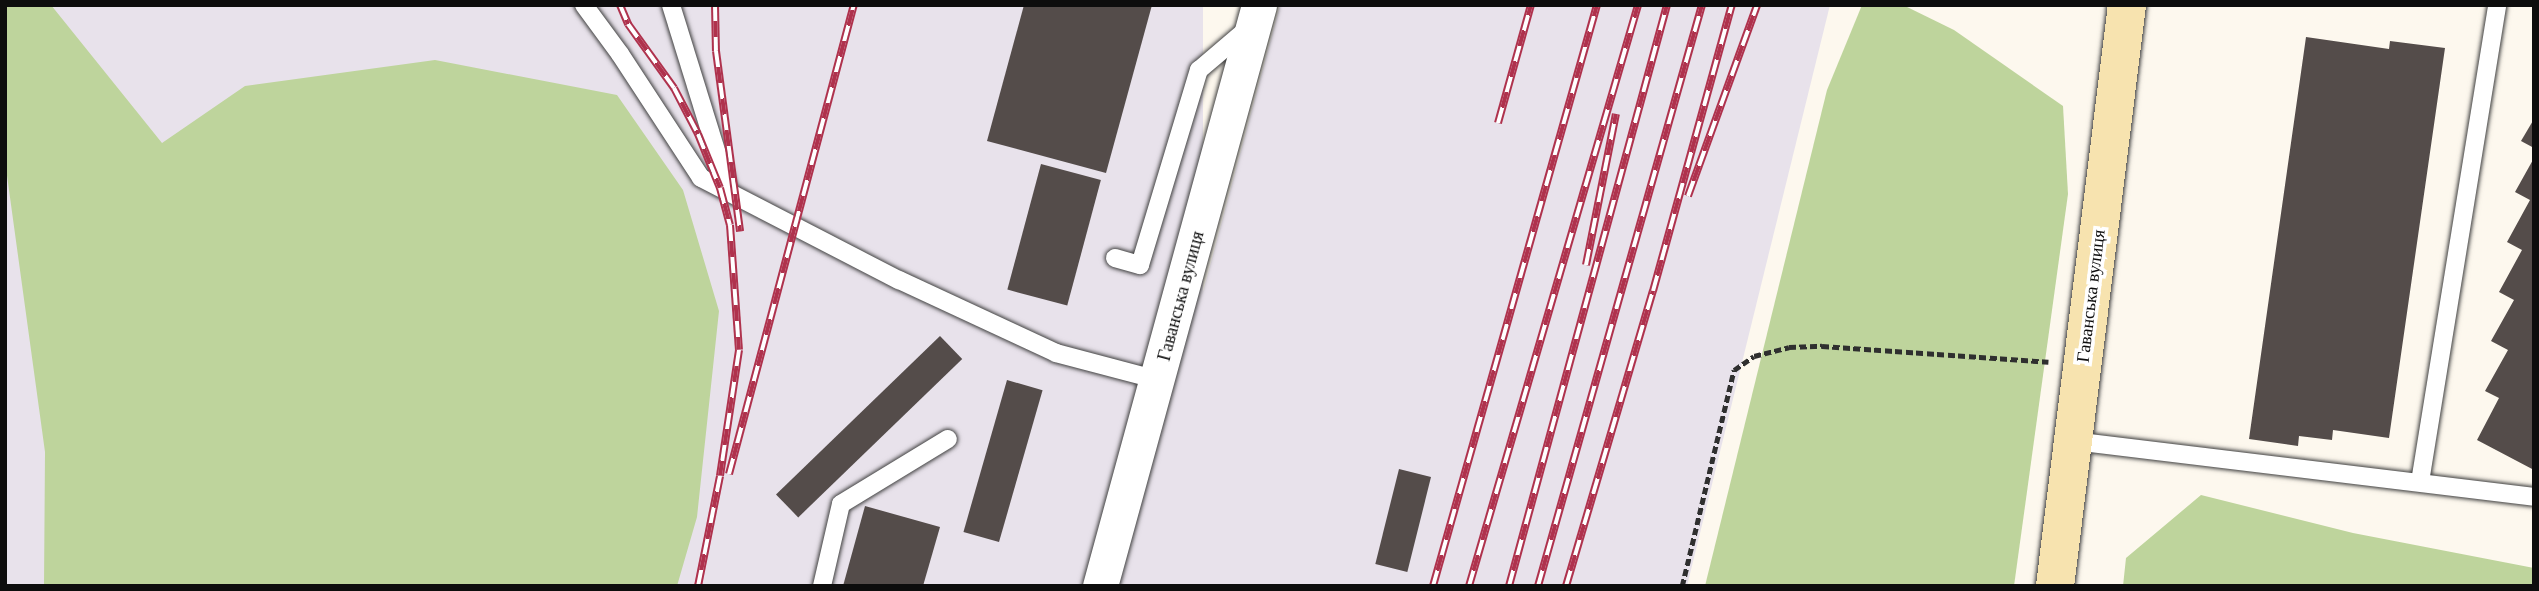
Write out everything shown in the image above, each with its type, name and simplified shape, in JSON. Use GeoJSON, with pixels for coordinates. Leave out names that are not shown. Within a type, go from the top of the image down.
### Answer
{"type":"FeatureCollection","features":[{"type":"Feature","properties":{"kind":"main road","name":"Гаванська вулиця"},"geometry":{"type":"LineString","coordinates":[[2055,586],[2127,5]]}},
{"type":"Feature","properties":{"kind":"street","name":"Гаванська вулиця"},"geometry":{"type":"LineString","coordinates":[[1100,586],[1257,14]]}},
{"type":"Feature","properties":{"kind":"lane"},"geometry":{"type":"LineString","coordinates":[[584,5],[620,54],[701,178],[899,280],[1056,353],[1158,380]]}},
{"type":"Feature","properties":{"kind":"lane"},"geometry":{"type":"LineString","coordinates":[[671,5],[729,192]]}},
{"type":"Feature","properties":{"kind":"lane"},"geometry":{"type":"LineString","coordinates":[[2420,482],[2497,5]]}},
{"type":"Feature","properties":{"kind":"lane"},"geometry":{"type":"LineString","coordinates":[[1115,258],[1140,265],[1199,70],[1257,14]]}},
{"type":"Feature","properties":{"kind":"lane"},"geometry":{"type":"LineString","coordinates":[[822,586],[841,504],[948,439]]}},
{"type":"Feature","properties":{"kind":"lane"},"geometry":{"type":"LineString","coordinates":[[2073,441],[2534,497]]}},
{"type":"Feature","properties":{"kind":"path"},"geometry":{"type":"LineString","coordinates":[[1682,586],[1734,370],[1754,356],[1789,347],[1822,345],[2056,363]]}},
{"type":"Feature","properties":{"kind":"shaded area"},"geometry":{"type":"Polygon","coordinates":[[[5,5],[1203,5],[1203,586],[5,586],[5,5]]]}},
{"type":"Feature","properties":{"kind":"shaded area"},"geometry":{"type":"Polygon","coordinates":[[[1280,5],[1830,5],[1687,586],[1124,586],[1280,5]]]}},
{"type":"Feature","properties":{"kind":"green space"},"geometry":{"type":"Polygon","coordinates":[[[5,5],[51,5],[162,143],[245,86],[435,60],[617,95],[683,190],[719,311],[697,517],[677,586],[44,586],[45,452],[5,161],[5,5]]]}},
{"type":"Feature","properties":{"kind":"green space"},"geometry":{"type":"Polygon","coordinates":[[[1862,5],[1903,5],[1954,30],[2063,106],[2068,194],[2014,586],[1705,586],[1827,90],[1862,5]]]}},
{"type":"Feature","properties":{"kind":"green space"},"geometry":{"type":"Polygon","coordinates":[[[2201,495],[2353,533],[2534,568],[2534,586],[2123,586],[2126,558],[2201,495]]]}},
{"type":"Feature","properties":{"kind":"building"},"geometry":{"type":"Polygon","coordinates":[[[1024,5],[1152,5],[1106,173],[987,141],[1024,5]]]}},
{"type":"Feature","properties":{"kind":"building"},"geometry":{"type":"Polygon","coordinates":[[[2306,37],[2389,49],[2390,41],[2445,48],[2389,438],[2333,430],[2332,440],[2299,436],[2298,446],[2249,439],[2306,37]]]}},
{"type":"Feature","properties":{"kind":"building"},"geometry":{"type":"Polygon","coordinates":[[[2534,119],[2534,148],[2521,141],[2534,119]]]}},
{"type":"Feature","properties":{"kind":"building"},"geometry":{"type":"Polygon","coordinates":[[[2534,158],[2534,470],[2477,440],[2499,398],[2485,391],[2508,350],[2491,341],[2514,300],[2499,292],[2522,250],[2507,242],[2530,200],[2515,192],[2534,158]]]}},
{"type":"Feature","properties":{"kind":"building"},"geometry":{"type":"Polygon","coordinates":[[[1041,164],[1101,180],[1067,306],[1007,290],[1041,164]]]}},
{"type":"Feature","properties":{"kind":"building"},"geometry":{"type":"Polygon","coordinates":[[[940,336],[962,359],[798,517],[776,494],[940,336]]]}},
{"type":"Feature","properties":{"kind":"building"},"geometry":{"type":"Polygon","coordinates":[[[1007,380],[1043,390],[999,542],[963,532],[1007,380]]]}},
{"type":"Feature","properties":{"kind":"building"},"geometry":{"type":"Polygon","coordinates":[[[1399,469],[1431,477],[1407,572],[1375,564],[1399,469]]]}},
{"type":"Feature","properties":{"kind":"building"},"geometry":{"type":"Polygon","coordinates":[[[865,506],[940,527],[923,586],[843,586],[865,506]]]}},
{"type":"Feature","properties":{"kind":"railway"},"geometry":{"type":"LineString","coordinates":[[620,5],[628,24],[674,88],[698,134],[720,188],[730,225],[739,350],[720,476],[698,586]]}},
{"type":"Feature","properties":{"kind":"railway"},"geometry":{"type":"LineString","coordinates":[[715,5],[716,51],[740,231]]}},
{"type":"Feature","properties":{"kind":"railway"},"geometry":{"type":"LineString","coordinates":[[729,474],[854,5]]}},
{"type":"Feature","properties":{"kind":"railway"},"geometry":{"type":"LineString","coordinates":[[1498,123],[1531,5]]}},
{"type":"Feature","properties":{"kind":"railway"},"geometry":{"type":"LineString","coordinates":[[1433,586],[1597,5]]}},
{"type":"Feature","properties":{"kind":"railway"},"geometry":{"type":"LineString","coordinates":[[1469,586],[1638,5]]}},
{"type":"Feature","properties":{"kind":"railway"},"geometry":{"type":"LineString","coordinates":[[1509,586],[1667,5]]}},
{"type":"Feature","properties":{"kind":"railway"},"geometry":{"type":"LineString","coordinates":[[1538,586],[1702,5]]}},
{"type":"Feature","properties":{"kind":"railway"},"geometry":{"type":"LineString","coordinates":[[1566,586],[1653,291],[1732,5]]}},
{"type":"Feature","properties":{"kind":"railway"},"geometry":{"type":"LineString","coordinates":[[1688,196],[1757,5]]}},
{"type":"Feature","properties":{"kind":"railway"},"geometry":{"type":"LineString","coordinates":[[1586,265],[1616,114]]}}]}
